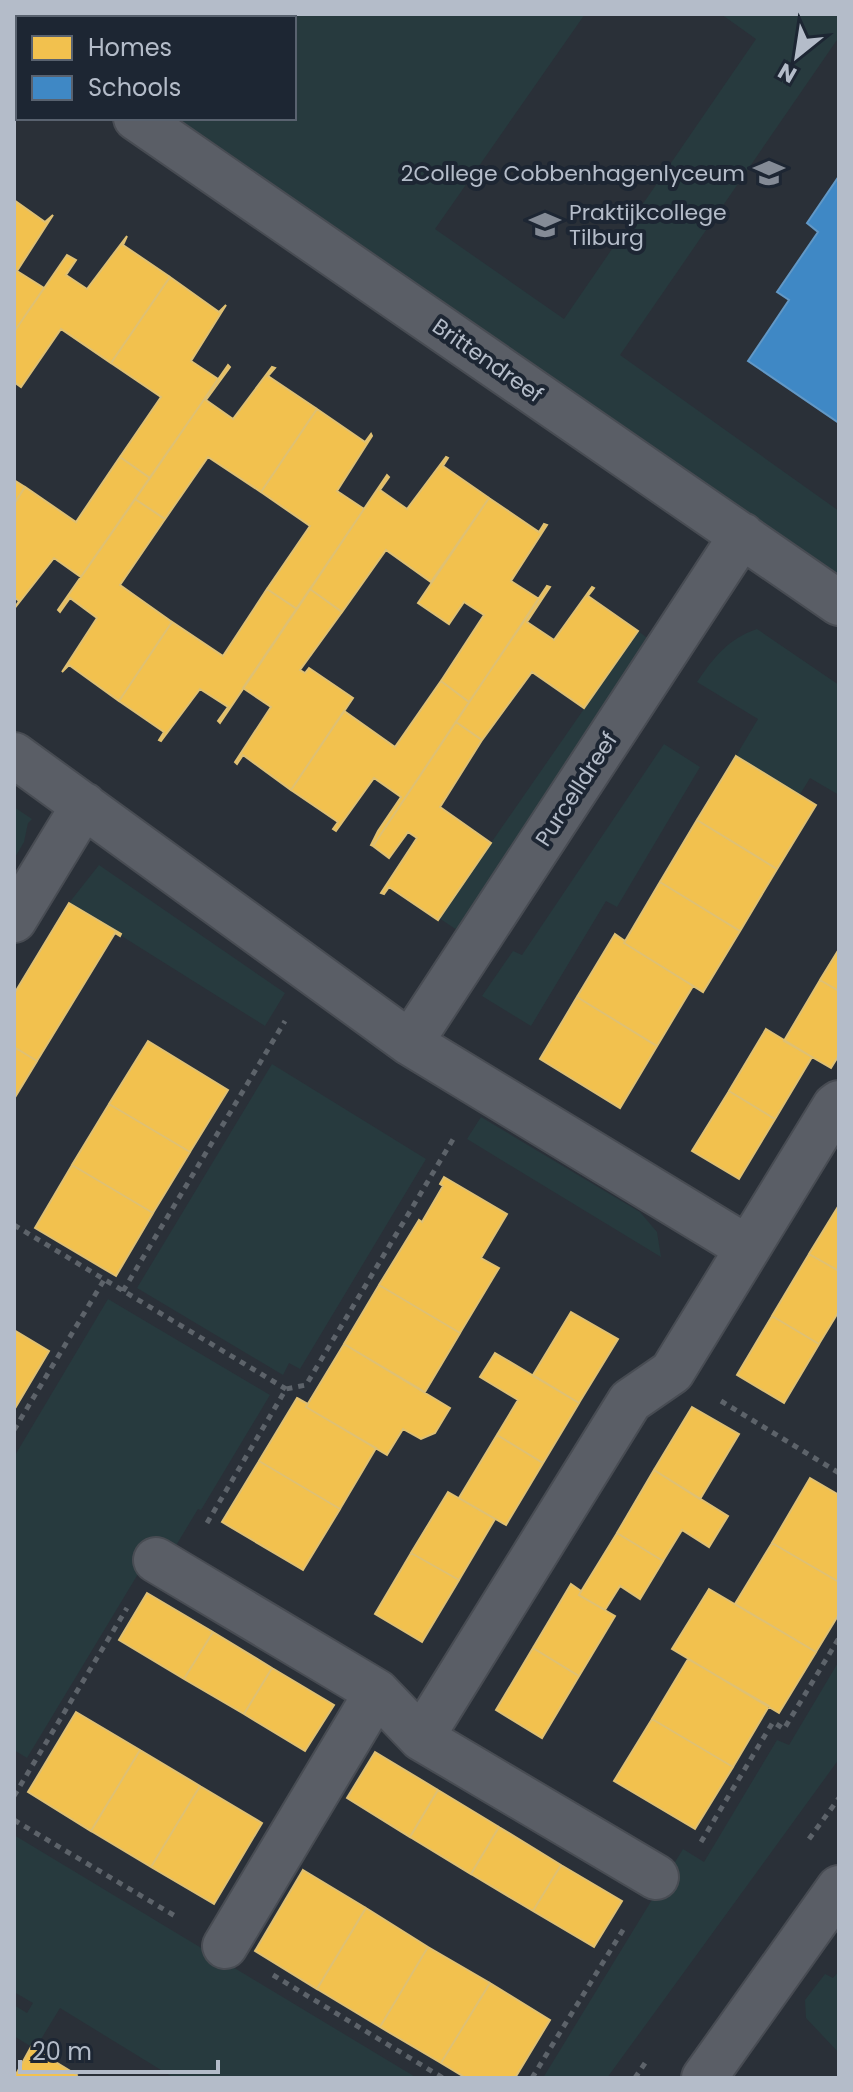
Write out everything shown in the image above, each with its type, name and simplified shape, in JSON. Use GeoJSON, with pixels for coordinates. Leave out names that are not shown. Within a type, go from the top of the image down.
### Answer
{"type":"FeatureCollection","features":[{"type":"Feature","properties":{"kind":"street","name":"Brittendreef"},"geometry":{"type":"LineString","coordinates":[[139,120],[839,603]]}},
{"type":"Feature","properties":{"kind":"street","name":"Purcelldreef"},"geometry":{"type":"LineString","coordinates":[[410,1043],[742,535]]}},
{"type":"Feature","properties":{"kind":"street"},"geometry":{"type":"LineString","coordinates":[[14,755],[410,1043],[746,1247]]}},
{"type":"Feature","properties":{"kind":"street"},"geometry":{"type":"LineString","coordinates":[[14,920],[84,805]]}},
{"type":"Feature","properties":{"kind":"street"},"geometry":{"type":"LineString","coordinates":[[421,1738],[630,1401],[672,1372],[746,1247],[827,1146],[835,1106],[839,1103]]}},
{"type":"Feature","properties":{"kind":"street"},"geometry":{"type":"LineString","coordinates":[[167,1566],[377,1692],[421,1738],[656,1877]]}},
{"type":"Feature","properties":{"kind":"street"},"geometry":{"type":"LineString","coordinates":[[225,1946],[377,1692]]}},
{"type":"Feature","properties":{"kind":"street"},"geometry":{"type":"LineString","coordinates":[[704,2078],[839,1888]]}},
{"type":"Feature","properties":{"kind":"path"},"geometry":{"type":"LineString","coordinates":[[123,1291],[314,972]]}},
{"type":"Feature","properties":{"kind":"path"},"geometry":{"type":"LineString","coordinates":[[14,1225],[286,1389],[306,1385],[485,1087]]}},
{"type":"Feature","properties":{"kind":"path"},"geometry":{"type":"LineString","coordinates":[[14,1430],[104,1280]]}},
{"type":"Feature","properties":{"kind":"path"},"geometry":{"type":"LineString","coordinates":[[672,1372],[839,1473]]}},
{"type":"Feature","properties":{"kind":"path"},"geometry":{"type":"LineString","coordinates":[[14,1796],[286,1389]]}},
{"type":"Feature","properties":{"kind":"green space"},"geometry":{"type":"Polygon","coordinates":[[[25,14],[585,14],[435,229],[564,319],[756,39],[721,14],[839,14],[839,37],[620,355],[839,511],[839,575],[179,120],[296,120],[296,16],[25,14]]]}},
{"type":"Feature","properties":{"kind":"green space"},"geometry":{"type":"Polygon","coordinates":[[[757,629],[839,685],[839,795],[810,778],[799,796],[736,756],[758,719],[697,682],[722,650],[757,629]]]}},
{"type":"Feature","properties":{"kind":"green space"},"geometry":{"type":"Polygon","coordinates":[[[638,631],[654,643],[457,930],[439,918],[638,631]]]}},
{"type":"Feature","properties":{"kind":"green space"},"geometry":{"type":"Polygon","coordinates":[[[664,744],[700,767],[617,907],[606,901],[531,1026],[482,996],[513,951],[522,955],[664,744]]]}},
{"type":"Feature","properties":{"kind":"green space"},"geometry":{"type":"Polygon","coordinates":[[[14,807],[32,819],[14,859],[14,807]]]}},
{"type":"Feature","properties":{"kind":"green space"},"geometry":{"type":"Polygon","coordinates":[[[99,865],[285,993],[265,1026],[69,903],[99,865]]]}},
{"type":"Feature","properties":{"kind":"green space"},"geometry":{"type":"Polygon","coordinates":[[[272,1064],[426,1159],[300,1369],[289,1363],[283,1375],[137,1288],[272,1064]]]}},
{"type":"Feature","properties":{"kind":"green space"},"geometry":{"type":"Polygon","coordinates":[[[481,1117],[640,1212],[657,1232],[661,1257],[467,1139],[481,1117]]]}},
{"type":"Feature","properties":{"kind":"green space"},"geometry":{"type":"Polygon","coordinates":[[[108,1299],[270,1395],[154,1582],[138,1574],[27,1758],[14,1750],[14,1457],[108,1299]]]}},
{"type":"Feature","properties":{"kind":"green space"},"geometry":{"type":"Polygon","coordinates":[[[839,1661],[839,1759],[607,2078],[543,2078],[683,1849],[704,1862],[777,1740],[789,1745],[839,1661]]]}},
{"type":"Feature","properties":{"kind":"green space"},"geometry":{"type":"Polygon","coordinates":[[[14,1835],[417,2078],[174,2078],[60,2008],[35,2049],[14,2036],[14,2005],[27,2013],[33,2003],[14,1992],[14,1835]]]}},
{"type":"Feature","properties":{"kind":"green space"},"geometry":{"type":"Polygon","coordinates":[[[839,1971],[839,2053],[806,2018],[805,2000],[825,1974],[833,1978],[839,1971]]]}},
{"type":"Feature","properties":{"kind":"building: Homes"},"geometry":{"type":"Polygon","coordinates":[[[14,200],[45,222],[53,215],[17,271],[44,288],[14,332],[14,200]]]}},
{"type":"Feature","properties":{"kind":"building: Homes"},"geometry":{"type":"Polygon","coordinates":[[[127,236],[123,245],[170,277],[111,363],[61,329],[21,387],[14,382],[14,332],[67,255],[76,260],[66,275],[87,289],[127,236]]]}},
{"type":"Feature","properties":{"kind":"building: Homes"},"geometry":{"type":"Polygon","coordinates":[[[170,277],[219,312],[226,305],[191,361],[218,379],[150,478],[120,457],[161,397],[111,363],[170,277]]]}},
{"type":"Feature","properties":{"kind":"building: Homes"},"geometry":{"type":"Polygon","coordinates":[[[228,365],[230,367],[206,400],[233,419],[272,367],[275,368],[268,376],[317,409],[261,492],[208,457],[165,519],[135,499],[228,365]]]}},
{"type":"Feature","properties":{"kind":"building: Homes"},"geometry":{"type":"Polygon","coordinates":[[[317,409],[365,442],[372,436],[337,491],[364,509],[297,609],[267,589],[310,526],[261,492],[317,409]]]}},
{"type":"Feature","properties":{"kind":"building: Homes"},"geometry":{"type":"Polygon","coordinates":[[[120,457],[150,478],[81,577],[54,558],[14,609],[19,601],[14,597],[14,504],[25,487],[76,522],[120,457]]]}},
{"type":"Feature","properties":{"kind":"building: Homes"},"geometry":{"type":"Polygon","coordinates":[[[446,457],[443,466],[489,498],[431,582],[386,550],[342,612],[310,589],[387,475],[389,477],[380,490],[407,509],[446,457]]]}},
{"type":"Feature","properties":{"kind":"building: Homes"},"geometry":{"type":"Polygon","coordinates":[[[14,480],[25,487],[14,504],[14,480]]]}},
{"type":"Feature","properties":{"kind":"building: Homes"},"geometry":{"type":"Polygon","coordinates":[[[489,498],[539,532],[544,524],[547,525],[511,581],[539,599],[469,702],[441,681],[484,615],[464,602],[449,624],[418,603],[489,498]]]}},
{"type":"Feature","properties":{"kind":"building: Homes"},"geometry":{"type":"Polygon","coordinates":[[[135,499],[165,519],[120,585],[172,622],[119,701],[69,665],[62,672],[97,618],[70,598],[60,612],[58,610],[135,499]]]}},
{"type":"Feature","properties":{"kind":"building: Homes"},"geometry":{"type":"Polygon","coordinates":[[[547,586],[550,587],[527,622],[554,640],[592,587],[588,596],[638,631],[584,708],[532,672],[482,740],[456,722],[547,586]]]}},
{"type":"Feature","properties":{"kind":"building: Homes"},"geometry":{"type":"Polygon","coordinates":[[[267,589],[297,609],[220,723],[218,721],[228,707],[200,689],[159,740],[164,732],[119,701],[172,622],[223,656],[267,589]]]}},
{"type":"Feature","properties":{"kind":"building: Homes"},"geometry":{"type":"Polygon","coordinates":[[[310,589],[342,612],[300,670],[305,673],[309,668],[353,698],[291,790],[243,755],[237,764],[235,762],[271,707],[243,688],[310,589]]]}},
{"type":"Feature","properties":{"kind":"building: Homes"},"geometry":{"type":"Polygon","coordinates":[[[441,681],[469,702],[373,846],[378,831],[401,797],[374,778],[336,831],[333,829],[338,822],[291,790],[344,711],[395,747],[441,681]]]}},
{"type":"Feature","properties":{"kind":"building: Homes"},"geometry":{"type":"Polygon","coordinates":[[[456,722],[482,740],[440,807],[491,843],[438,920],[389,887],[384,894],[381,893],[417,838],[408,832],[389,858],[373,846],[456,722]]]}},
{"type":"Feature","properties":{"kind":"building: Homes"},"geometry":{"type":"Polygon","coordinates":[[[736,756],[816,805],[777,869],[697,820],[736,756]]]}},
{"type":"Feature","properties":{"kind":"building: Homes"},"geometry":{"type":"Polygon","coordinates":[[[697,820],[777,869],[740,931],[660,882],[697,820]]]}},
{"type":"Feature","properties":{"kind":"building: Homes"},"geometry":{"type":"Polygon","coordinates":[[[660,882],[740,931],[703,992],[624,943],[660,882]]]}},
{"type":"Feature","properties":{"kind":"building: Homes"},"geometry":{"type":"Polygon","coordinates":[[[69,903],[121,934],[115,933],[37,1061],[14,1047],[14,994],[69,903]]]}},
{"type":"Feature","properties":{"kind":"building: Homes"},"geometry":{"type":"Polygon","coordinates":[[[615,934],[624,943],[693,986],[657,1046],[577,997],[615,934]]]}},
{"type":"Feature","properties":{"kind":"building: Homes"},"geometry":{"type":"Polygon","coordinates":[[[839,949],[839,991],[820,980],[839,949]]]}},
{"type":"Feature","properties":{"kind":"building: Homes"},"geometry":{"type":"Polygon","coordinates":[[[820,980],[839,991],[839,1055],[831,1068],[784,1041],[820,980]]]}},
{"type":"Feature","properties":{"kind":"building: Homes"},"geometry":{"type":"Polygon","coordinates":[[[577,997],[657,1046],[620,1108],[540,1059],[577,997]]]}},
{"type":"Feature","properties":{"kind":"building: Homes"},"geometry":{"type":"Polygon","coordinates":[[[766,1029],[812,1057],[775,1119],[729,1091],[766,1029]]]}},
{"type":"Feature","properties":{"kind":"building: Homes"},"geometry":{"type":"Polygon","coordinates":[[[148,1041],[228,1090],[190,1152],[109,1104],[148,1041]]]}},
{"type":"Feature","properties":{"kind":"building: Homes"},"geometry":{"type":"Polygon","coordinates":[[[14,1047],[37,1061],[14,1099],[14,1047]]]}},
{"type":"Feature","properties":{"kind":"building: Homes"},"geometry":{"type":"Polygon","coordinates":[[[729,1091],[775,1119],[739,1179],[692,1151],[729,1091]]]}},
{"type":"Feature","properties":{"kind":"building: Homes"},"geometry":{"type":"Polygon","coordinates":[[[109,1104],[190,1152],[153,1213],[72,1165],[109,1104]]]}},
{"type":"Feature","properties":{"kind":"building: Homes"},"geometry":{"type":"Polygon","coordinates":[[[72,1165],[153,1213],[116,1276],[35,1228],[72,1165]]]}},
{"type":"Feature","properties":{"kind":"building: Homes"},"geometry":{"type":"Polygon","coordinates":[[[444,1177],[507,1214],[481,1258],[499,1268],[460,1333],[379,1285],[419,1220],[422,1222],[443,1186],[440,1184],[444,1177]]]}},
{"type":"Feature","properties":{"kind":"building: Homes"},"geometry":{"type":"Polygon","coordinates":[[[839,1205],[839,1271],[809,1254],[839,1205]]]}},
{"type":"Feature","properties":{"kind":"building: Homes"},"geometry":{"type":"Polygon","coordinates":[[[809,1254],[839,1271],[839,1311],[819,1344],[772,1316],[809,1254]]]}},
{"type":"Feature","properties":{"kind":"building: Homes"},"geometry":{"type":"Polygon","coordinates":[[[379,1285],[460,1333],[425,1392],[344,1344],[379,1285]]]}},
{"type":"Feature","properties":{"kind":"building: Homes"},"geometry":{"type":"Polygon","coordinates":[[[571,1312],[618,1339],[579,1403],[533,1375],[571,1312]]]}},
{"type":"Feature","properties":{"kind":"building: Homes"},"geometry":{"type":"Polygon","coordinates":[[[772,1316],[819,1344],[784,1403],[737,1375],[772,1316]]]}},
{"type":"Feature","properties":{"kind":"building: Homes"},"geometry":{"type":"Polygon","coordinates":[[[14,1330],[49,1351],[14,1410],[14,1330]]]}},
{"type":"Feature","properties":{"kind":"building: Homes"},"geometry":{"type":"Polygon","coordinates":[[[344,1344],[450,1408],[435,1433],[421,1439],[403,1429],[387,1455],[306,1407],[344,1344]]]}},
{"type":"Feature","properties":{"kind":"building: Homes"},"geometry":{"type":"Polygon","coordinates":[[[495,1353],[579,1403],[543,1463],[497,1435],[518,1400],[480,1377],[495,1353]]]}},
{"type":"Feature","properties":{"kind":"building: Homes"},"geometry":{"type":"Polygon","coordinates":[[[297,1398],[308,1404],[306,1407],[376,1448],[340,1509],[259,1461],[297,1398]]]}},
{"type":"Feature","properties":{"kind":"building: Homes"},"geometry":{"type":"Polygon","coordinates":[[[692,1407],[739,1434],[700,1499],[654,1470],[692,1407]]]}},
{"type":"Feature","properties":{"kind":"building: Homes"},"geometry":{"type":"Polygon","coordinates":[[[497,1435],[543,1463],[506,1525],[459,1498],[497,1435]]]}},
{"type":"Feature","properties":{"kind":"building: Homes"},"geometry":{"type":"Polygon","coordinates":[[[259,1461],[340,1509],[303,1570],[222,1522],[259,1461]]]}},
{"type":"Feature","properties":{"kind":"building: Homes"},"geometry":{"type":"Polygon","coordinates":[[[654,1470],[728,1516],[709,1547],[682,1530],[663,1561],[617,1533],[654,1470]]]}},
{"type":"Feature","properties":{"kind":"building: Homes"},"geometry":{"type":"Polygon","coordinates":[[[810,1478],[839,1495],[839,1582],[772,1543],[810,1478]]]}},
{"type":"Feature","properties":{"kind":"building: Homes"},"geometry":{"type":"Polygon","coordinates":[[[448,1492],[495,1519],[459,1580],[411,1553],[448,1492]]]}},
{"type":"Feature","properties":{"kind":"building: Homes"},"geometry":{"type":"Polygon","coordinates":[[[617,1533],[663,1561],[640,1599],[620,1586],[605,1610],[579,1595],[617,1533]]]}},
{"type":"Feature","properties":{"kind":"building: Homes"},"geometry":{"type":"Polygon","coordinates":[[[772,1543],[839,1582],[839,1614],[816,1652],[735,1604],[772,1543]]]}},
{"type":"Feature","properties":{"kind":"building: Homes"},"geometry":{"type":"Polygon","coordinates":[[[411,1553],[459,1580],[422,1642],[375,1614],[411,1553]]]}},
{"type":"Feature","properties":{"kind":"building: Homes"},"geometry":{"type":"Polygon","coordinates":[[[571,1584],[581,1591],[579,1595],[615,1616],[579,1676],[533,1648],[571,1584]]]}},
{"type":"Feature","properties":{"kind":"building: Homes"},"geometry":{"type":"Polygon","coordinates":[[[709,1589],[816,1652],[779,1713],[672,1649],[709,1589]]]}},
{"type":"Feature","properties":{"kind":"building: Homes"},"geometry":{"type":"Polygon","coordinates":[[[147,1593],[213,1632],[184,1679],[119,1640],[147,1593]]]}},
{"type":"Feature","properties":{"kind":"building: Homes"},"geometry":{"type":"Polygon","coordinates":[[[213,1632],[272,1668],[244,1714],[184,1679],[213,1632]]]}},
{"type":"Feature","properties":{"kind":"building: Homes"},"geometry":{"type":"Polygon","coordinates":[[[533,1648],[579,1676],[542,1738],[496,1710],[533,1648]]]}},
{"type":"Feature","properties":{"kind":"building: Homes"},"geometry":{"type":"Polygon","coordinates":[[[688,1659],[769,1706],[733,1767],[652,1719],[688,1659]]]}},
{"type":"Feature","properties":{"kind":"building: Homes"},"geometry":{"type":"Polygon","coordinates":[[[272,1668],[334,1705],[305,1751],[244,1714],[272,1668]]]}},
{"type":"Feature","properties":{"kind":"building: Homes"},"geometry":{"type":"Polygon","coordinates":[[[76,1712],[140,1750],[91,1831],[28,1792],[76,1712]]]}},
{"type":"Feature","properties":{"kind":"building: Homes"},"geometry":{"type":"Polygon","coordinates":[[[652,1719],[733,1767],[695,1829],[614,1781],[652,1719]]]}},
{"type":"Feature","properties":{"kind":"building: Homes"},"geometry":{"type":"Polygon","coordinates":[[[140,1750],[200,1786],[151,1867],[91,1831],[140,1750]]]}},
{"type":"Feature","properties":{"kind":"building: Homes"},"geometry":{"type":"Polygon","coordinates":[[[375,1752],[438,1790],[410,1837],[347,1798],[375,1752]]]}},
{"type":"Feature","properties":{"kind":"building: Homes"},"geometry":{"type":"Polygon","coordinates":[[[200,1786],[262,1823],[214,1904],[151,1867],[200,1786]]]}},
{"type":"Feature","properties":{"kind":"building: Homes"},"geometry":{"type":"Polygon","coordinates":[[[438,1790],[499,1827],[471,1874],[410,1837],[438,1790]]]}},
{"type":"Feature","properties":{"kind":"building: Homes"},"geometry":{"type":"Polygon","coordinates":[[[499,1827],[561,1865],[533,1911],[471,1874],[499,1827]]]}},
{"type":"Feature","properties":{"kind":"building: Homes"},"geometry":{"type":"Polygon","coordinates":[[[561,1865],[622,1901],[594,1947],[533,1911],[561,1865]]]}},
{"type":"Feature","properties":{"kind":"building: Homes"},"geometry":{"type":"Polygon","coordinates":[[[303,1870],[366,1908],[317,1989],[255,1951],[303,1870]]]}},
{"type":"Feature","properties":{"kind":"building: Homes"},"geometry":{"type":"Polygon","coordinates":[[[366,1908],[428,1947],[380,2027],[317,1989],[366,1908]]]}},
{"type":"Feature","properties":{"kind":"building: Homes"},"geometry":{"type":"Polygon","coordinates":[[[428,1947],[490,1983],[441,2063],[380,2027],[428,1947]]]}},
{"type":"Feature","properties":{"kind":"building: Homes"},"geometry":{"type":"Polygon","coordinates":[[[490,1983],[550,2020],[515,2078],[466,2078],[441,2063],[490,1983]]]}},
{"type":"Feature","properties":{"kind":"building: Homes"},"geometry":{"type":"Polygon","coordinates":[[[31,2047],[77,2075],[75,2078],[14,2078],[31,2047]]]}},
{"type":"Feature","properties":{"kind":"building: Schools"},"geometry":{"type":"Polygon","coordinates":[[[839,176],[839,423],[748,361],[789,300],[777,292],[818,232],[807,223],[839,176]]]}},
{"type":"Feature","properties":{"kind":"place","name":"2College Cobbenhagenlyceum"},"geometry":{"type":"Point","coordinates":[769,173]}},
{"type":"Feature","properties":{"kind":"place","name":"Praktijkcollege Tilburg"},"geometry":{"type":"Point","coordinates":[545,225]}}]}
